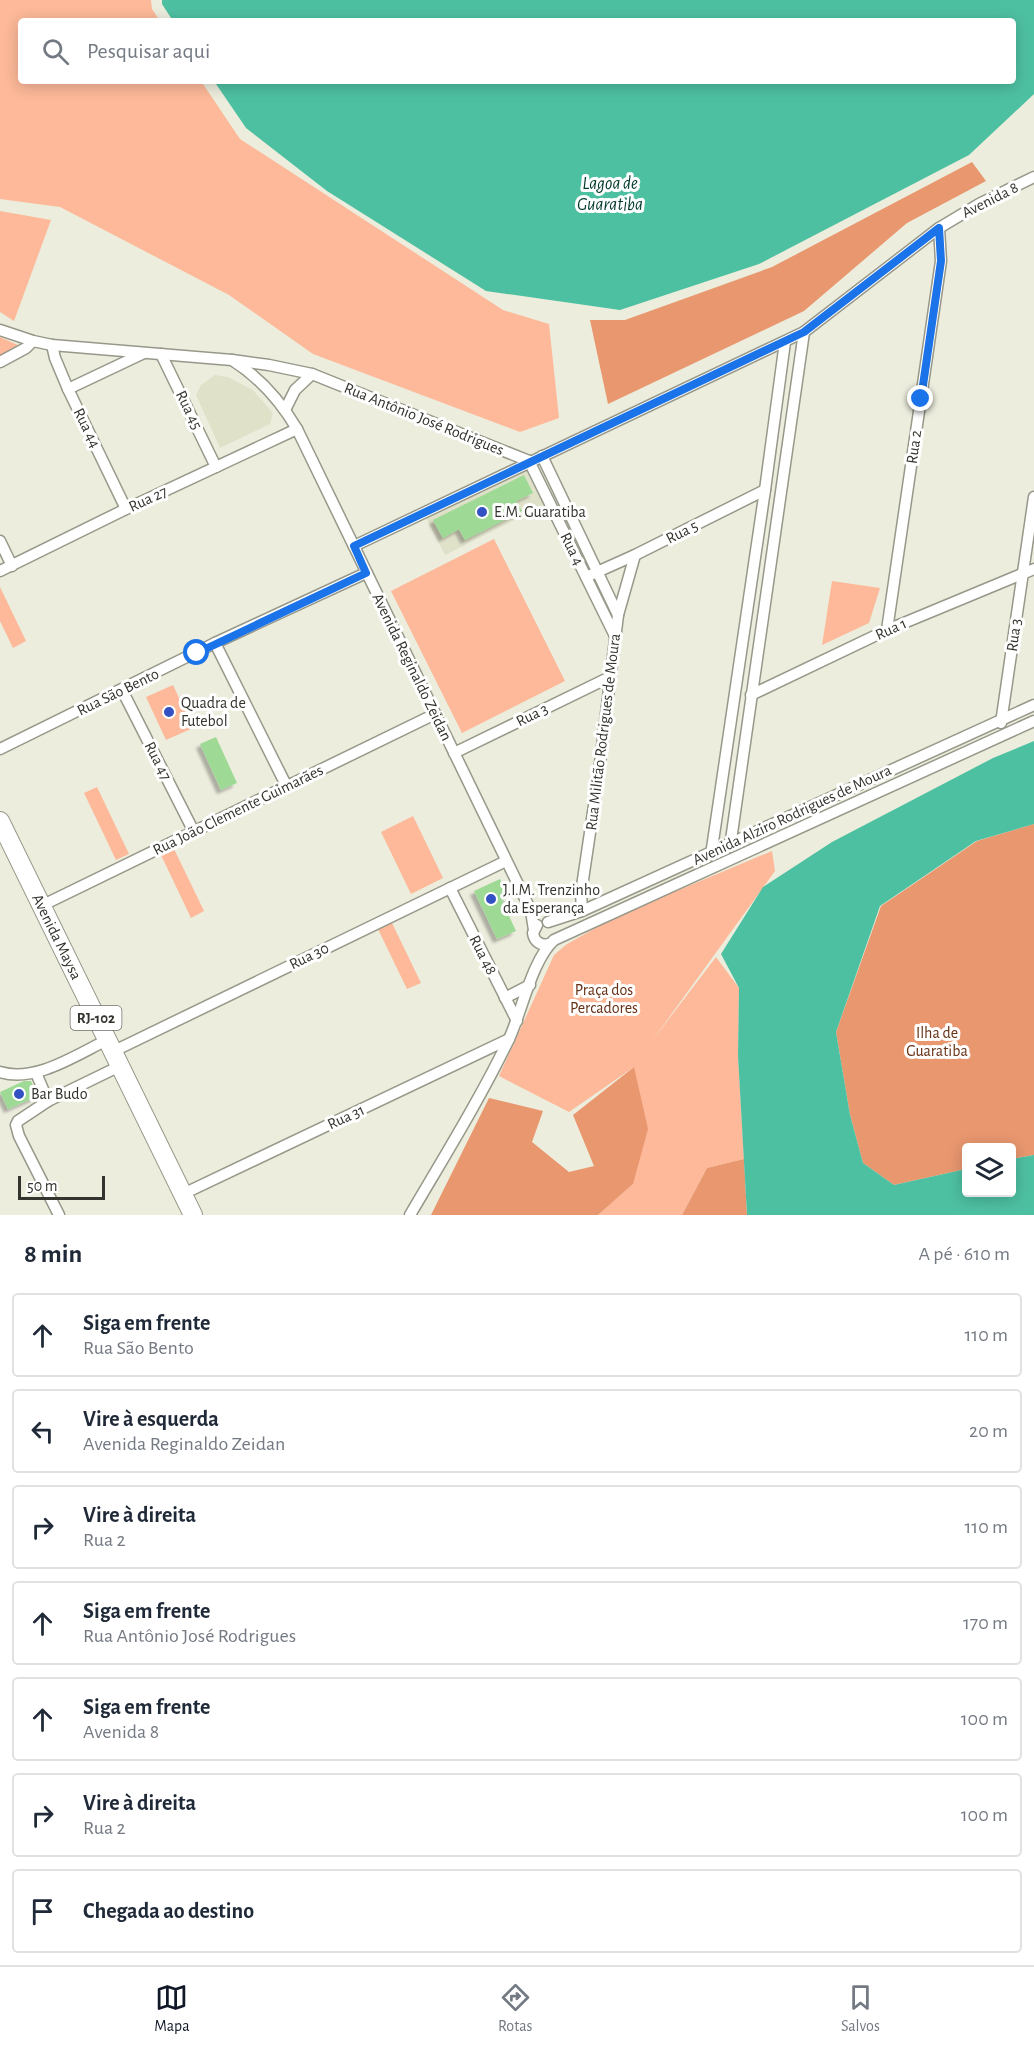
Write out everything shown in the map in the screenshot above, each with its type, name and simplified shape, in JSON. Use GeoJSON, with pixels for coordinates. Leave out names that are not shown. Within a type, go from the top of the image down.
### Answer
{"type":"FeatureCollection","features":[{"type":"Feature","properties":{"kind":"main road","name":"Avenida Maysa"},"geometry":{"type":"LineString","coordinates":[[0,821],[193,1215]]}},
{"type":"Feature","properties":{"kind":"street","name":"Avenida 8"},"geometry":{"type":"LineString","coordinates":[[804,332],[939,228],[979,204],[1034,177]]}},
{"type":"Feature","properties":{"kind":"street","name":"Rua 2"},"geometry":{"type":"LineString","coordinates":[[887,630],[941,261],[939,228]]}},
{"type":"Feature","properties":{"kind":"street"},"geometry":{"type":"LineString","coordinates":[[0,330],[52,345],[232,360]]}},
{"type":"Feature","properties":{"kind":"street"},"geometry":{"type":"LineString","coordinates":[[354,546],[804,332]]}},
{"type":"Feature","properties":{"kind":"street"},"geometry":{"type":"LineString","coordinates":[[730,859],[751,695],[804,332]]}},
{"type":"Feature","properties":{"kind":"street"},"geometry":{"type":"LineString","coordinates":[[0,362],[26,348],[33,341]]}},
{"type":"Feature","properties":{"kind":"street"},"geometry":{"type":"LineString","coordinates":[[709,868],[785,342]]}},
{"type":"Feature","properties":{"kind":"street","name":"Rua 44"},"geometry":{"type":"LineString","coordinates":[[52,345],[68,389],[126,509]]}},
{"type":"Feature","properties":{"kind":"street"},"geometry":{"type":"LineString","coordinates":[[68,389],[144,352]]}},
{"type":"Feature","properties":{"kind":"street","name":"Rua 45"},"geometry":{"type":"LineString","coordinates":[[161,354],[216,467]]}},
{"type":"Feature","properties":{"kind":"street","name":"Rua Antônio José Rodrigues"},"geometry":{"type":"LineString","coordinates":[[232,360],[312,374],[529,462]]}},
{"type":"Feature","properties":{"kind":"street","name":"Avenida Reginaldo Zeidan"},"geometry":{"type":"LineString","coordinates":[[232,360],[252,374],[285,410],[297,429],[531,911],[536,968]]}},
{"type":"Feature","properties":{"kind":"street"},"geometry":{"type":"LineString","coordinates":[[285,410],[295,390],[312,374]]}},
{"type":"Feature","properties":{"kind":"street","name":"Rua 27"},"geometry":{"type":"LineString","coordinates":[[0,571],[297,429]]}},
{"type":"Feature","properties":{"kind":"street","name":"Rua 4"},"geometry":{"type":"LineString","coordinates":[[542,456],[618,615]]}},
{"type":"Feature","properties":{"kind":"street","name":"Rua 4"},"geometry":{"type":"LineString","coordinates":[[529,462],[615,637]]}},
{"type":"Feature","properties":{"kind":"street","name":"Rua 5"},"geometry":{"type":"LineString","coordinates":[[586,577],[765,490]]}},
{"type":"Feature","properties":{"kind":"street","name":"Rua 3"},"geometry":{"type":"LineString","coordinates":[[1000,737],[1034,497]]}},
{"type":"Feature","properties":{"kind":"street"},"geometry":{"type":"LineString","coordinates":[[0,541],[12,566]]}},
{"type":"Feature","properties":{"kind":"street","name":"Rua Militão Rodrigues de Moura"},"geometry":{"type":"LineString","coordinates":[[587,908],[581,893],[599,772],[615,637],[618,615],[635,555]]}},
{"type":"Feature","properties":{"kind":"street","name":"Rua 1"},"geometry":{"type":"LineString","coordinates":[[751,695],[887,630],[1034,569]]}},
{"type":"Feature","properties":{"kind":"street","name":"Rua São Bento"},"geometry":{"type":"LineString","coordinates":[[0,749],[366,573]]}},
{"type":"Feature","properties":{"kind":"street"},"geometry":{"type":"LineString","coordinates":[[215,644],[286,785]]}},
{"type":"Feature","properties":{"kind":"street","name":"Rua 3"},"geometry":{"type":"LineString","coordinates":[[454,753],[610,677]]}},
{"type":"Feature","properties":{"kind":"street","name":"Rua 47"},"geometry":{"type":"LineString","coordinates":[[122,690],[194,832]]}},
{"type":"Feature","properties":{"kind":"street","name":"Avenida Alziro Rodrigues de Moura"},"geometry":{"type":"LineString","coordinates":[[546,922],[587,908],[1034,705]]}},
{"type":"Feature","properties":{"kind":"street","name":"Rua João Clemente Guimarães"},"geometry":{"type":"LineString","coordinates":[[41,906],[435,714]]}},
{"type":"Feature","properties":{"kind":"street","name":"Avenida Alziro Rodrigues de Moura"},"geometry":{"type":"LineString","coordinates":[[551,942],[1034,721]]}},
{"type":"Feature","properties":{"kind":"street"},"geometry":{"type":"LineString","coordinates":[[759,830],[762,846]]}},
{"type":"Feature","properties":{"kind":"street","name":"Rua 30"},"geometry":{"type":"LineString","coordinates":[[113,1053],[506,861]]}},
{"type":"Feature","properties":{"kind":"street","name":"Rua 48"},"geometry":{"type":"LineString","coordinates":[[450,888],[517,1021]]}},
{"type":"Feature","properties":{"kind":"street"},"geometry":{"type":"LineString","coordinates":[[587,908],[598,919]]}},
{"type":"Feature","properties":{"kind":"street","name":"Avenida Reginaldo Zeidan"},"geometry":{"type":"LineString","coordinates":[[531,911],[546,922]]}},
{"type":"Feature","properties":{"kind":"street"},"geometry":{"type":"LineString","coordinates":[[546,922],[555,929],[551,942],[541,944],[534,935],[538,924],[546,922]]}},
{"type":"Feature","properties":{"kind":"street","name":"Avenida Reginaldo Zeidan"},"geometry":{"type":"LineString","coordinates":[[410,1215],[457,1136],[509,1039],[536,968],[551,942]]}},
{"type":"Feature","properties":{"kind":"street"},"geometry":{"type":"LineString","coordinates":[[505,998],[530,985]]}},
{"type":"Feature","properties":{"kind":"street","name":"Rua 31"},"geometry":{"type":"LineString","coordinates":[[183,1194],[509,1039]]}},
{"type":"Feature","properties":{"kind":"street"},"geometry":{"type":"LineString","coordinates":[[0,1072],[18,1076],[36,1073],[113,1053]]}},
{"type":"Feature","properties":{"kind":"street"},"geometry":{"type":"LineString","coordinates":[[59,1215],[19,1136],[16,1125],[22,1116],[48,1101],[113,1053]]}},
{"type":"Feature","properties":{"kind":"street"},"geometry":{"type":"LineString","coordinates":[[36,1073],[48,1101]]}},
{"type":"Feature","properties":{"kind":"shaded area"},"geometry":{"type":"Polygon","coordinates":[[[215,375],[228,377],[253,390],[273,413],[270,424],[220,448],[196,395],[201,385],[215,375]]]}},
{"type":"Feature","properties":{"kind":"shaded area"},"geometry":{"type":"Polygon","coordinates":[[[527,466],[546,504],[445,555],[426,517],[527,466]]]}},
{"type":"Feature","properties":{"kind":"green space"},"geometry":{"type":"Polygon","coordinates":[[[0,0],[151,0],[152,9],[158,18],[18,18],[18,84],[203,84],[240,139],[503,310],[549,324],[559,418],[520,432],[313,354],[229,295],[60,207],[0,199],[0,0]]]}},
{"type":"Feature","properties":{"kind":"green space"},"geometry":{"type":"Polygon","coordinates":[[[972,162],[986,181],[907,223],[804,311],[608,404],[590,320],[625,320],[772,267],[972,162]]]}},
{"type":"Feature","properties":{"kind":"green space"},"geometry":{"type":"Polygon","coordinates":[[[0,211],[51,220],[14,321],[0,312],[0,211]]]}},
{"type":"Feature","properties":{"kind":"green space"},"geometry":{"type":"Polygon","coordinates":[[[0,337],[20,346],[0,356],[0,337]]]}},
{"type":"Feature","properties":{"kind":"green space"},"geometry":{"type":"Polygon","coordinates":[[[494,539],[565,681],[462,733],[391,591],[494,539]]]}},
{"type":"Feature","properties":{"kind":"green space"},"geometry":{"type":"Polygon","coordinates":[[[832,581],[880,588],[869,623],[822,645],[832,581]]]}},
{"type":"Feature","properties":{"kind":"green space"},"geometry":{"type":"Polygon","coordinates":[[[0,587],[26,641],[13,648],[0,621],[0,587]]]}},
{"type":"Feature","properties":{"kind":"green space","name":"Quadra de Futebol"},"geometry":{"type":"Polygon","coordinates":[[[173,685],[193,728],[166,740],[146,697],[173,685]]]}},
{"type":"Feature","properties":{"kind":"green space"},"geometry":{"type":"Polygon","coordinates":[[[97,787],[129,854],[116,860],[84,793],[97,787]]]}},
{"type":"Feature","properties":{"kind":"green space"},"geometry":{"type":"Polygon","coordinates":[[[413,816],[443,878],[411,894],[381,832],[413,816]]]}},
{"type":"Feature","properties":{"kind":"green space","name":"Ilha de Guaratiba"},"geometry":{"type":"Polygon","coordinates":[[[1034,824],[1034,1155],[1016,1158],[1016,1143],[962,1143],[962,1170],[894,1185],[863,1163],[850,1115],[836,1032],[881,906],[977,841],[1034,824]]]}},
{"type":"Feature","properties":{"kind":"green space"},"geometry":{"type":"Polygon","coordinates":[[[174,849],[204,911],[191,918],[161,855],[174,849]]]}},
{"type":"Feature","properties":{"kind":"green space","name":"Praça dos Percadores"},"geometry":{"type":"Polygon","coordinates":[[[772,851],[775,871],[652,1041],[716,957],[739,988],[738,1056],[744,1159],[707,1168],[682,1215],[598,1215],[633,1184],[634,1067],[569,1112],[499,1076],[554,955],[567,944],[617,916],[772,851]]]}},
{"type":"Feature","properties":{"kind":"green space"},"geometry":{"type":"Polygon","coordinates":[[[391,921],[421,983],[407,989],[377,927],[391,921]]]}},
{"type":"Feature","properties":{"kind":"green space"},"geometry":{"type":"Polygon","coordinates":[[[634,1067],[648,1129],[633,1184],[598,1215],[431,1215],[489,1098],[543,1111],[532,1142],[569,1172],[594,1166],[573,1115],[634,1067]]]}},
{"type":"Feature","properties":{"kind":"green space"},"geometry":{"type":"Polygon","coordinates":[[[744,1159],[747,1215],[682,1215],[707,1168],[744,1159]]]}},
{"type":"Feature","properties":{"kind":"water","name":"Lagoa de Guaratiba"},"geometry":{"type":"Polygon","coordinates":[[[162,0],[1034,0],[1034,94],[969,155],[759,264],[620,310],[486,291],[327,191],[246,128],[216,84],[1016,84],[1016,18],[171,18],[162,0]]]}},
{"type":"Feature","properties":{"kind":"water"},"geometry":{"type":"Polygon","coordinates":[[[1034,741],[1034,824],[976,841],[880,906],[836,1032],[850,1115],[863,1163],[894,1185],[962,1170],[962,1197],[1016,1197],[1016,1158],[1034,1155],[1034,1215],[747,1215],[738,1056],[739,988],[721,954],[763,887],[832,842],[993,758],[1034,741]]]}},
{"type":"Feature","properties":{"kind":"building"},"geometry":{"type":"Polygon","coordinates":[[[524,475],[533,493],[516,501],[522,511],[465,540],[459,529],[443,538],[433,520],[524,475]]]}},
{"type":"Feature","properties":{"kind":"building"},"geometry":{"type":"Polygon","coordinates":[[[216,737],[237,783],[221,790],[200,744],[216,737]]]}},
{"type":"Feature","properties":{"kind":"building"},"geometry":{"type":"Polygon","coordinates":[[[500,879],[509,898],[502,901],[516,931],[497,939],[474,891],[500,879]]]}},
{"type":"Feature","properties":{"kind":"building","name":"Bar Budo"},"geometry":{"type":"Polygon","coordinates":[[[24,1081],[31,1081],[38,1096],[8,1109],[0,1092],[24,1081]]]}},
{"type":"Feature","properties":{"kind":"place","name":"E.M. Guaratiba"},"geometry":{"type":"Point","coordinates":[482,512]}},
{"type":"Feature","properties":{"kind":"place","name":"Quadra de Futebol"},"geometry":{"type":"Point","coordinates":[169,712]}},
{"type":"Feature","properties":{"kind":"place","name":"J.I.M. Trenzinho da Esperança"},"geometry":{"type":"Point","coordinates":[491,899]}},
{"type":"Feature","properties":{"kind":"place","name":"Bar Budo"},"geometry":{"type":"Point","coordinates":[19,1094]}},
{"type":"Feature","properties":{"kind":"route"},"geometry":{"type":"LineString","coordinates":[[197,653],[366,573],[354,546],[804,332],[923,238],[939,228],[941,261],[921,399]]}}]}
